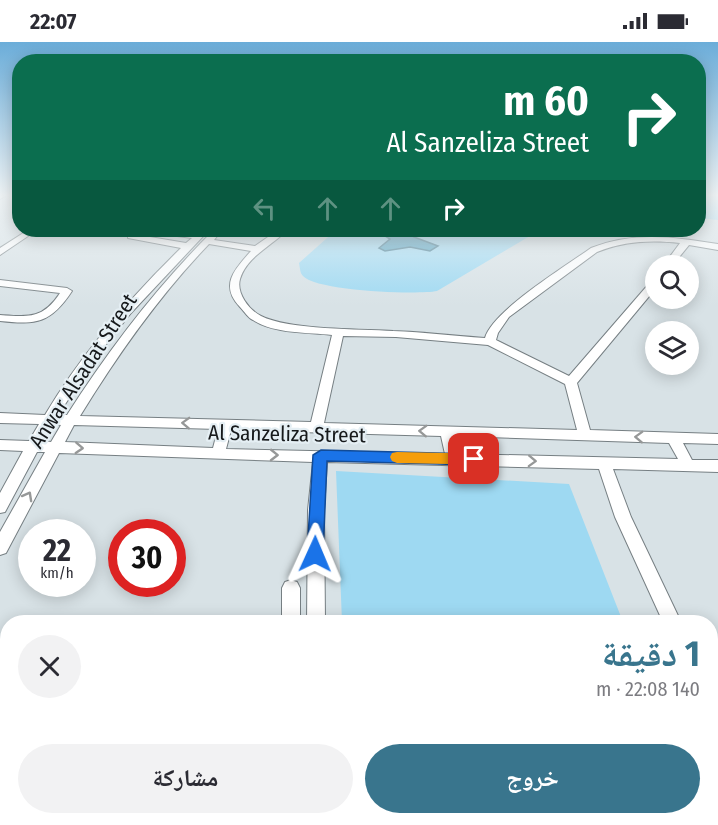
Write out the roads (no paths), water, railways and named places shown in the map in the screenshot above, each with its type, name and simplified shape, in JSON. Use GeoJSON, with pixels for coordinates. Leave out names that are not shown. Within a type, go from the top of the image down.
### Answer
{"type":"FeatureCollection","features":[{"type":"Feature","properties":{"kind":"street"},"geometry":{"type":"LineString","coordinates":[[0,252],[22,237]]}},
{"type":"Feature","properties":{"kind":"street"},"geometry":{"type":"LineString","coordinates":[[137,237],[187,246]]}},
{"type":"Feature","properties":{"kind":"street","name":"Anwar Alsadat Street"},"geometry":{"type":"LineString","coordinates":[[0,507],[49,419],[111,330],[187,246],[200,237]]}},
{"type":"Feature","properties":{"kind":"street","name":"Anwar Alsadat Street"},"geometry":{"type":"LineString","coordinates":[[0,548],[70,420],[116,347],[201,237]]}},
{"type":"Feature","properties":{"kind":"street"},"geometry":{"type":"LineString","coordinates":[[211,237],[257,249]]}},
{"type":"Feature","properties":{"kind":"street"},"geometry":{"type":"LineString","coordinates":[[273,237],[257,249],[239,270],[235,280],[234,289],[238,299],[256,318],[276,325],[338,332],[396,333],[490,342],[571,382],[585,436]]}},
{"type":"Feature","properties":{"kind":"street"},"geometry":{"type":"LineString","coordinates":[[490,342],[492,333],[505,315],[594,250],[606,244],[634,239],[665,238],[718,247]]}},
{"type":"Feature","properties":{"kind":"street"},"geometry":{"type":"LineString","coordinates":[[676,255],[686,242]]}},
{"type":"Feature","properties":{"kind":"street"},"geometry":{"type":"LineString","coordinates":[[0,283],[68,291],[41,319],[0,318]]}},
{"type":"Feature","properties":{"kind":"street"},"geometry":{"type":"LineString","coordinates":[[571,382],[645,294]]}},
{"type":"Feature","properties":{"kind":"street"},"geometry":{"type":"LineString","coordinates":[[316,428],[338,332]]}},
{"type":"Feature","properties":{"kind":"street","name":"Al Sanzeliza Street"},"geometry":{"type":"LineString","coordinates":[[0,418],[718,440]]}},
{"type":"Feature","properties":{"kind":"street"},"geometry":{"type":"LineString","coordinates":[[219,454],[226,425]]}},
{"type":"Feature","properties":{"kind":"street"},"geometry":{"type":"LineString","coordinates":[[447,432],[453,459]]}},
{"type":"Feature","properties":{"kind":"street"},"geometry":{"type":"LineString","coordinates":[[674,439],[688,465]]}},
{"type":"Feature","properties":{"kind":"street","name":"Al Sanzeliza Street"},"geometry":{"type":"LineString","coordinates":[[0,445],[219,454],[718,466]]}},
{"type":"Feature","properties":{"kind":"street"},"geometry":{"type":"LineString","coordinates":[[316,615],[316,510],[321,455]]}},
{"type":"Feature","properties":{"kind":"street"},"geometry":{"type":"LineString","coordinates":[[604,464],[623,517],[669,615]]}},
{"type":"Feature","properties":{"kind":"street"},"geometry":{"type":"LineString","coordinates":[[291,588],[291,615]]}}]}
